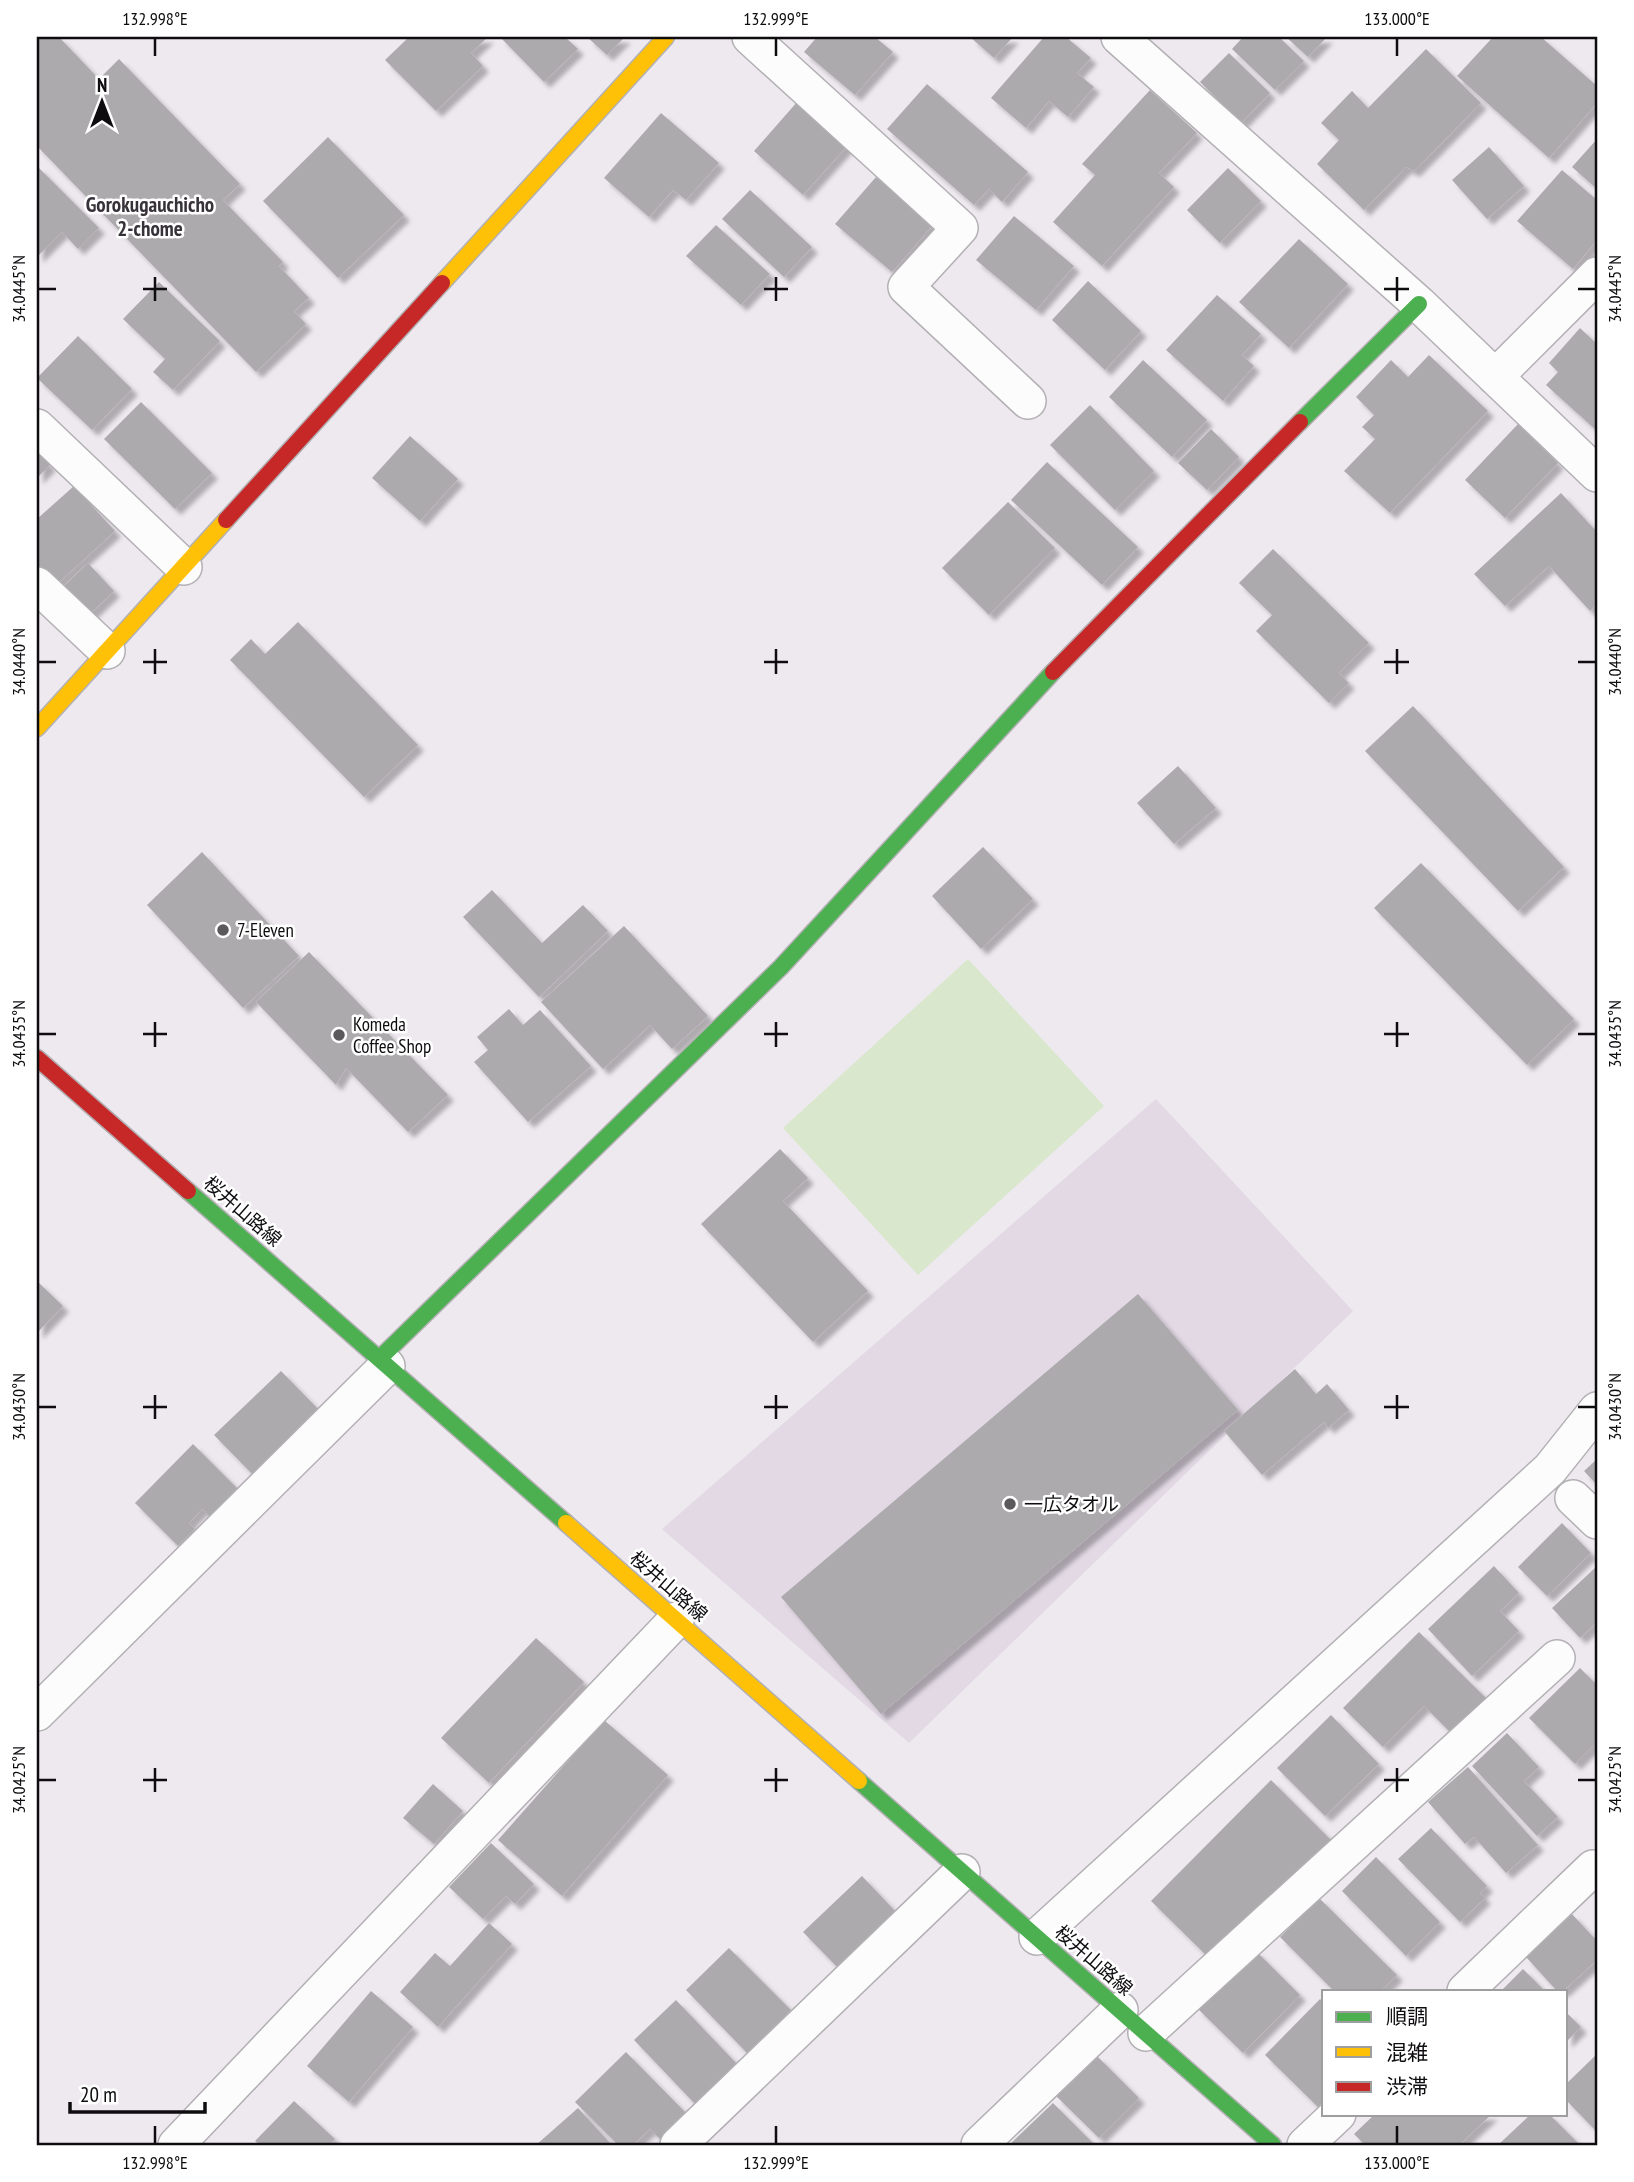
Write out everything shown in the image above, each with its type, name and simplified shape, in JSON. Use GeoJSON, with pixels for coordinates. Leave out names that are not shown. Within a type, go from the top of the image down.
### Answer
{"type":"FeatureCollection","features":[{"type":"Feature","properties":{"kind":"street"},"geometry":{"type":"LineString","coordinates":[[37,728],[666,37]]}},
{"type":"Feature","properties":{"kind":"street"},"geometry":{"type":"LineString","coordinates":[[750,37],[960,228],[906,287],[1028,401]]}},
{"type":"Feature","properties":{"kind":"street"},"geometry":{"type":"LineString","coordinates":[[1138,42],[1597,474]]}},
{"type":"Feature","properties":{"kind":"street"},"geometry":{"type":"LineString","coordinates":[[1495,377],[1597,275]]}},
{"type":"Feature","properties":{"kind":"street"},"geometry":{"type":"LineString","coordinates":[[37,1713],[383,1362],[781,967],[1092,629],[1419,304]]}},
{"type":"Feature","properties":{"kind":"street"},"geometry":{"type":"LineString","coordinates":[[37,427],[184,567]]}},
{"type":"Feature","properties":{"kind":"street"},"geometry":{"type":"LineString","coordinates":[[37,585],[107,651]]}},
{"type":"Feature","properties":{"kind":"street","name":"桜井山路線"},"geometry":{"type":"LineString","coordinates":[[37,1058],[1273,2145]]}},
{"type":"Feature","properties":{"kind":"street"},"geometry":{"type":"LineString","coordinates":[[1037,1937],[1550,1469],[1597,1410]]}},
{"type":"Feature","properties":{"kind":"street"},"geometry":{"type":"LineString","coordinates":[[176,2145],[676,1620]]}},
{"type":"Feature","properties":{"kind":"street"},"geometry":{"type":"LineString","coordinates":[[1146,2034],[1557,1658]]}},
{"type":"Feature","properties":{"kind":"street"},"geometry":{"type":"LineString","coordinates":[[1466,1990],[1593,1868]]}},
{"type":"Feature","properties":{"kind":"street"},"geometry":{"type":"LineString","coordinates":[[678,2145],[962,1872]]}},
{"type":"Feature","properties":{"kind":"street"},"geometry":{"type":"LineString","coordinates":[[979,2145],[1120,2010]]}},
{"type":"Feature","properties":{"kind":"street"},"geometry":{"type":"LineString","coordinates":[[1305,2145],[1336,2116]]}},
{"type":"Feature","properties":{"kind":"shaded area"},"geometry":{"type":"Polygon","coordinates":[[[1156,1099],[1353,1311],[909,1743],[662,1529],[1156,1099]]]}},
{"type":"Feature","properties":{"kind":"green space"},"geometry":{"type":"Polygon","coordinates":[[[968,959],[1104,1106],[918,1275],[783,1128],[968,959]]]}},
{"type":"Feature","properties":{"kind":"building"},"geometry":{"type":"Polygon","coordinates":[[[37,37],[59,37],[99,79],[119,59],[240,184],[223,200],[283,262],[279,266],[309,298],[294,311],[306,324],[256,372],[37,146],[37,37]]]}},
{"type":"Feature","properties":{"kind":"building"},"geometry":{"type":"Polygon","coordinates":[[[409,37],[488,37],[471,53],[483,66],[436,111],[385,60],[409,37]]]}},
{"type":"Feature","properties":{"kind":"building"},"geometry":{"type":"Polygon","coordinates":[[[500,37],[565,37],[578,49],[544,82],[500,37]]]}},
{"type":"Feature","properties":{"kind":"building"},"geometry":{"type":"Polygon","coordinates":[[[587,37],[625,37],[607,55],[587,37]]]}},
{"type":"Feature","properties":{"kind":"building"},"geometry":{"type":"Polygon","coordinates":[[[817,37],[875,37],[893,52],[855,95],[804,52],[817,37]]]}},
{"type":"Feature","properties":{"kind":"building"},"geometry":{"type":"Polygon","coordinates":[[[970,37],[1013,37],[994,58],[970,37]]]}},
{"type":"Feature","properties":{"kind":"building"},"geometry":{"type":"Polygon","coordinates":[[[1044,37],[1066,37],[1091,58],[1077,73],[1094,87],[1068,117],[1049,101],[1026,128],[991,98],[1044,37]]]}},
{"type":"Feature","properties":{"kind":"building"},"geometry":{"type":"Polygon","coordinates":[[[1243,37],[1279,37],[1304,61],[1275,90],[1232,49],[1243,37]]]}},
{"type":"Feature","properties":{"kind":"building"},"geometry":{"type":"Polygon","coordinates":[[[1286,37],[1327,37],[1308,57],[1286,37]]]}},
{"type":"Feature","properties":{"kind":"building"},"geometry":{"type":"Polygon","coordinates":[[[1493,37],[1541,37],[1597,86],[1597,103],[1549,158],[1457,76],[1493,37]]]}},
{"type":"Feature","properties":{"kind":"building"},"geometry":{"type":"Polygon","coordinates":[[[1426,49],[1481,103],[1414,171],[1406,167],[1364,210],[1317,164],[1339,140],[1321,123],[1352,91],[1368,108],[1426,49]]]}},
{"type":"Feature","properties":{"kind":"building"},"geometry":{"type":"Polygon","coordinates":[[[1229,53],[1270,93],[1241,123],[1200,82],[1229,53]]]}},
{"type":"Feature","properties":{"kind":"building"},"geometry":{"type":"Polygon","coordinates":[[[927,84],[1028,172],[1002,202],[989,189],[974,205],[887,129],[927,84]]]}},
{"type":"Feature","properties":{"kind":"building"},"geometry":{"type":"Polygon","coordinates":[[[1150,90],[1197,133],[1159,173],[1174,187],[1102,266],[1053,222],[1095,175],[1082,164],[1150,90]]]}},
{"type":"Feature","properties":{"kind":"building"},"geometry":{"type":"Polygon","coordinates":[[[798,101],[848,145],[803,195],[754,151],[798,101]]]}},
{"type":"Feature","properties":{"kind":"building"},"geometry":{"type":"Polygon","coordinates":[[[661,113],[719,163],[686,200],[673,190],[649,217],[604,178],[661,113]]]}},
{"type":"Feature","properties":{"kind":"building"},"geometry":{"type":"Polygon","coordinates":[[[328,137],[404,215],[338,278],[263,201],[328,137]]]}},
{"type":"Feature","properties":{"kind":"building"},"geometry":{"type":"Polygon","coordinates":[[[1597,139],[1597,189],[1572,167],[1597,139]]]}},
{"type":"Feature","properties":{"kind":"building"},"geometry":{"type":"Polygon","coordinates":[[[1489,147],[1524,186],[1487,219],[1452,180],[1489,147]]]}},
{"type":"Feature","properties":{"kind":"building"},"geometry":{"type":"Polygon","coordinates":[[[37,166],[99,228],[78,249],[62,232],[37,257],[37,166]]]}},
{"type":"Feature","properties":{"kind":"building"},"geometry":{"type":"Polygon","coordinates":[[[1228,168],[1261,201],[1220,243],[1187,210],[1228,168]]]}},
{"type":"Feature","properties":{"kind":"building"},"geometry":{"type":"Polygon","coordinates":[[[1562,170],[1597,200],[1597,240],[1573,269],[1517,221],[1562,170]]]}},
{"type":"Feature","properties":{"kind":"building"},"geometry":{"type":"Polygon","coordinates":[[[876,177],[933,225],[892,272],[835,224],[876,177]]]}},
{"type":"Feature","properties":{"kind":"building"},"geometry":{"type":"Polygon","coordinates":[[[750,190],[812,247],[784,277],[722,219],[750,190]]]}},
{"type":"Feature","properties":{"kind":"building"},"geometry":{"type":"Polygon","coordinates":[[[1014,216],[1074,266],[1036,310],[976,260],[1014,216]]]}},
{"type":"Feature","properties":{"kind":"building"},"geometry":{"type":"Polygon","coordinates":[[[716,225],[770,274],[741,305],[686,256],[716,225]]]}},
{"type":"Feature","properties":{"kind":"building"},"geometry":{"type":"Polygon","coordinates":[[[1299,239],[1348,284],[1289,348],[1239,302],[1299,239]]]}},
{"type":"Feature","properties":{"kind":"building"},"geometry":{"type":"Polygon","coordinates":[[[1088,281],[1141,331],[1105,370],[1052,320],[1088,281]]]}},
{"type":"Feature","properties":{"kind":"building"},"geometry":{"type":"Polygon","coordinates":[[[159,282],[220,341],[173,390],[153,372],[165,359],[123,319],[159,282]]]}},
{"type":"Feature","properties":{"kind":"building"},"geometry":{"type":"Polygon","coordinates":[[[1217,295],[1261,334],[1242,355],[1254,366],[1223,401],[1166,350],[1217,295]]]}},
{"type":"Feature","properties":{"kind":"building"},"geometry":{"type":"Polygon","coordinates":[[[1580,328],[1597,344],[1597,431],[1546,385],[1558,372],[1549,363],[1580,328]]]}},
{"type":"Feature","properties":{"kind":"building"},"geometry":{"type":"Polygon","coordinates":[[[78,336],[132,389],[92,430],[37,378],[78,336]]]}},
{"type":"Feature","properties":{"kind":"building"},"geometry":{"type":"Polygon","coordinates":[[[1429,355],[1488,411],[1390,513],[1344,471],[1375,439],[1362,427],[1374,415],[1356,397],[1391,360],[1408,377],[1429,355]]]}},
{"type":"Feature","properties":{"kind":"building"},"geometry":{"type":"Polygon","coordinates":[[[1143,360],[1207,420],[1172,457],[1109,397],[1143,360]]]}},
{"type":"Feature","properties":{"kind":"building"},"geometry":{"type":"Polygon","coordinates":[[[141,402],[212,473],[175,509],[104,439],[141,402]]]}},
{"type":"Feature","properties":{"kind":"building"},"geometry":{"type":"Polygon","coordinates":[[[1090,405],[1154,471],[1115,510],[1050,445],[1090,405]]]}},
{"type":"Feature","properties":{"kind":"building"},"geometry":{"type":"Polygon","coordinates":[[[1518,424],[1558,463],[1505,518],[1465,480],[1518,424]]]}},
{"type":"Feature","properties":{"kind":"building"},"geometry":{"type":"Polygon","coordinates":[[[1211,429],[1239,457],[1207,490],[1178,463],[1211,429]]]}},
{"type":"Feature","properties":{"kind":"building"},"geometry":{"type":"Polygon","coordinates":[[[410,436],[458,479],[420,521],[372,478],[410,436]]]}},
{"type":"Feature","properties":{"kind":"building"},"geometry":{"type":"Polygon","coordinates":[[[37,452],[50,465],[37,478],[37,452]]]}},
{"type":"Feature","properties":{"kind":"building"},"geometry":{"type":"Polygon","coordinates":[[[1047,462],[1138,547],[1102,585],[1011,500],[1047,462]]]}},
{"type":"Feature","properties":{"kind":"building"},"geometry":{"type":"Polygon","coordinates":[[[74,486],[115,531],[54,587],[37,568],[37,519],[74,486]]]}},
{"type":"Feature","properties":{"kind":"building"},"geometry":{"type":"Polygon","coordinates":[[[1561,493],[1597,532],[1597,604],[1590,611],[1549,566],[1505,606],[1474,574],[1561,493]]]}},
{"type":"Feature","properties":{"kind":"building"},"geometry":{"type":"Polygon","coordinates":[[[1008,502],[1055,548],[989,615],[942,568],[1008,502]]]}},
{"type":"Feature","properties":{"kind":"building"},"geometry":{"type":"Polygon","coordinates":[[[1273,549],[1369,643],[1339,673],[1349,683],[1329,703],[1256,631],[1272,615],[1239,583],[1273,549]]]}},
{"type":"Feature","properties":{"kind":"building"},"geometry":{"type":"Polygon","coordinates":[[[88,563],[114,591],[88,616],[61,589],[88,563]]]}},
{"type":"Feature","properties":{"kind":"building"},"geometry":{"type":"Polygon","coordinates":[[[298,622],[418,745],[364,797],[230,660],[251,639],[265,654],[298,622]]]}},
{"type":"Feature","properties":{"kind":"building"},"geometry":{"type":"Polygon","coordinates":[[[1413,706],[1564,867],[1518,911],[1365,751],[1413,706]]]}},
{"type":"Feature","properties":{"kind":"building"},"geometry":{"type":"Polygon","coordinates":[[[1178,766],[1216,808],[1174,844],[1137,803],[1178,766]]]}},
{"type":"Feature","properties":{"kind":"building"},"geometry":{"type":"Polygon","coordinates":[[[983,847],[1033,899],[981,949],[932,896],[983,847]]]}},
{"type":"Feature","properties":{"kind":"building","name":"7-Eleven"},"geometry":{"type":"Polygon","coordinates":[[[202,852],[299,956],[243,1008],[147,905],[202,852]]]}},
{"type":"Feature","properties":{"kind":"building"},"geometry":{"type":"Polygon","coordinates":[[[1421,863],[1574,1019],[1527,1065],[1374,908],[1421,863]]]}},
{"type":"Feature","properties":{"kind":"building"},"geometry":{"type":"Polygon","coordinates":[[[492,890],[542,943],[583,905],[608,931],[539,997],[463,917],[492,890]]]}},
{"type":"Feature","properties":{"kind":"building"},"geometry":{"type":"Polygon","coordinates":[[[624,926],[708,1016],[672,1049],[650,1025],[603,1069],[541,1002],[624,926]]]}},
{"type":"Feature","properties":{"kind":"building","name":"Komeda Coffee Shop"},"geometry":{"type":"Polygon","coordinates":[[[309,952],[448,1095],[408,1132],[346,1068],[336,1085],[256,1002],[309,952]]]}},
{"type":"Feature","properties":{"kind":"building"},"geometry":{"type":"Polygon","coordinates":[[[509,1009],[523,1025],[540,1010],[591,1066],[528,1122],[474,1062],[488,1050],[477,1037],[509,1009]]]}},
{"type":"Feature","properties":{"kind":"building"},"geometry":{"type":"Polygon","coordinates":[[[780,1149],[808,1178],[783,1201],[868,1291],[813,1342],[701,1224],[780,1149]]]}},
{"type":"Feature","properties":{"kind":"building"},"geometry":{"type":"Polygon","coordinates":[[[37,1281],[63,1306],[37,1333],[37,1281]]]}},
{"type":"Feature","properties":{"kind":"building","name":"一広タオル"},"geometry":{"type":"Polygon","coordinates":[[[1138,1294],[1238,1410],[881,1714],[781,1597],[1138,1294]]]}},
{"type":"Feature","properties":{"kind":"building"},"geometry":{"type":"Polygon","coordinates":[[[1295,1369],[1316,1394],[1327,1384],[1349,1410],[1328,1428],[1324,1422],[1262,1475],[1224,1431],[1295,1369]]]}},
{"type":"Feature","properties":{"kind":"building"},"geometry":{"type":"Polygon","coordinates":[[[281,1371],[323,1414],[257,1479],[214,1435],[281,1371]]]}},
{"type":"Feature","properties":{"kind":"building"},"geometry":{"type":"Polygon","coordinates":[[[193,1444],[238,1489],[210,1517],[202,1509],[189,1523],[195,1529],[178,1546],[135,1503],[193,1444]]]}},
{"type":"Feature","properties":{"kind":"building"},"geometry":{"type":"Polygon","coordinates":[[[1597,1459],[1597,1485],[1584,1471],[1597,1459]]]}},
{"type":"Feature","properties":{"kind":"building"},"geometry":{"type":"Polygon","coordinates":[[[1562,1523],[1591,1553],[1547,1596],[1518,1567],[1562,1523]]]}},
{"type":"Feature","properties":{"kind":"building"},"geometry":{"type":"Polygon","coordinates":[[[1494,1566],[1519,1593],[1500,1611],[1519,1631],[1472,1676],[1428,1629],[1494,1566]]]}},
{"type":"Feature","properties":{"kind":"building"},"geometry":{"type":"Polygon","coordinates":[[[1597,1566],[1597,1622],[1580,1638],[1552,1608],[1597,1566]]]}},
{"type":"Feature","properties":{"kind":"building"},"geometry":{"type":"Polygon","coordinates":[[[1419,1632],[1487,1699],[1452,1734],[1424,1706],[1383,1747],[1343,1708],[1419,1632]]]}},
{"type":"Feature","properties":{"kind":"building"},"geometry":{"type":"Polygon","coordinates":[[[536,1638],[584,1682],[489,1783],[441,1738],[536,1638]]]}},
{"type":"Feature","properties":{"kind":"building"},"geometry":{"type":"Polygon","coordinates":[[[1580,1668],[1597,1685],[1597,1742],[1575,1764],[1529,1718],[1580,1668]]]}},
{"type":"Feature","properties":{"kind":"building"},"geometry":{"type":"Polygon","coordinates":[[[1331,1715],[1379,1764],[1325,1816],[1277,1768],[1331,1715]]]}},
{"type":"Feature","properties":{"kind":"building"},"geometry":{"type":"Polygon","coordinates":[[[604,1720],[668,1775],[562,1896],[498,1840],[604,1720]]]}},
{"type":"Feature","properties":{"kind":"building"},"geometry":{"type":"Polygon","coordinates":[[[1507,1733],[1539,1767],[1524,1781],[1558,1817],[1537,1836],[1472,1766],[1507,1733]]]}},
{"type":"Feature","properties":{"kind":"building"},"geometry":{"type":"Polygon","coordinates":[[[1468,1767],[1538,1845],[1506,1873],[1474,1837],[1465,1844],[1428,1802],[1468,1767]]]}},
{"type":"Feature","properties":{"kind":"building"},"geometry":{"type":"Polygon","coordinates":[[[1271,1780],[1334,1843],[1213,1962],[1151,1901],[1271,1780]]]}},
{"type":"Feature","properties":{"kind":"building"},"geometry":{"type":"Polygon","coordinates":[[[433,1784],[463,1811],[434,1844],[403,1818],[433,1784]]]}},
{"type":"Feature","properties":{"kind":"building"},"geometry":{"type":"Polygon","coordinates":[[[1431,1828],[1487,1886],[1480,1893],[1485,1898],[1460,1922],[1398,1859],[1431,1828]]]}},
{"type":"Feature","properties":{"kind":"building"},"geometry":{"type":"Polygon","coordinates":[[[491,1843],[534,1884],[515,1904],[506,1896],[483,1919],[449,1887],[491,1843]]]}},
{"type":"Feature","properties":{"kind":"building"},"geometry":{"type":"Polygon","coordinates":[[[1376,1857],[1440,1922],[1406,1956],[1342,1891],[1376,1857]]]}},
{"type":"Feature","properties":{"kind":"building"},"geometry":{"type":"Polygon","coordinates":[[[862,1876],[897,1913],[839,1969],[803,1932],[862,1876]]]}},
{"type":"Feature","properties":{"kind":"building"},"geometry":{"type":"Polygon","coordinates":[[[1319,1898],[1397,1975],[1382,1990],[1333,1990],[1280,1937],[1319,1898]]]}},
{"type":"Feature","properties":{"kind":"building"},"geometry":{"type":"Polygon","coordinates":[[[1572,1914],[1597,1941],[1597,1960],[1564,1990],[1556,1990],[1526,1957],[1572,1914]]]}},
{"type":"Feature","properties":{"kind":"building"},"geometry":{"type":"Polygon","coordinates":[[[489,1923],[512,1944],[438,2027],[400,1992],[435,1953],[450,1966],[489,1923]]]}},
{"type":"Feature","properties":{"kind":"building"},"geometry":{"type":"Polygon","coordinates":[[[729,1948],[791,2010],[747,2053],[686,1990],[729,1948]]]}},
{"type":"Feature","properties":{"kind":"building"},"geometry":{"type":"Polygon","coordinates":[[[1255,1950],[1300,1995],[1243,2053],[1197,2008],[1255,1950]]]}},
{"type":"Feature","properties":{"kind":"building"},"geometry":{"type":"Polygon","coordinates":[[[1523,1969],[1544,1990],[1502,1990],[1523,1969]]]}},
{"type":"Feature","properties":{"kind":"building"},"geometry":{"type":"Polygon","coordinates":[[[371,1991],[413,2027],[349,2102],[307,2066],[371,1991]]]}},
{"type":"Feature","properties":{"kind":"building"},"geometry":{"type":"Polygon","coordinates":[[[1320,1999],[1322,2001],[1322,2103],[1318,2107],[1265,2055],[1320,1999]]]}},
{"type":"Feature","properties":{"kind":"building"},"geometry":{"type":"Polygon","coordinates":[[[676,2000],[739,2066],[696,2105],[634,2040],[676,2000]]]}},
{"type":"Feature","properties":{"kind":"building"},"geometry":{"type":"Polygon","coordinates":[[[1568,2014],[1581,2027],[1568,2040],[1568,2014]]]}},
{"type":"Feature","properties":{"kind":"building"},"geometry":{"type":"Polygon","coordinates":[[[626,2052],[691,2118],[664,2143],[650,2129],[633,2145],[618,2145],[575,2102],[626,2052]]]}},
{"type":"Feature","properties":{"kind":"building"},"geometry":{"type":"Polygon","coordinates":[[[1597,2054],[1595,2130],[1568,2102],[1568,2082],[1597,2054]]]}},
{"type":"Feature","properties":{"kind":"building"},"geometry":{"type":"Polygon","coordinates":[[[1097,2056],[1139,2098],[1099,2138],[1056,2096],[1097,2056]]]}},
{"type":"Feature","properties":{"kind":"building"},"geometry":{"type":"Polygon","coordinates":[[[294,2101],[335,2139],[330,2145],[260,2145],[255,2141],[294,2101]]]}},
{"type":"Feature","properties":{"kind":"building"},"geometry":{"type":"Polygon","coordinates":[[[1053,2103],[1095,2145],[1009,2145],[1053,2103]]]}},
{"type":"Feature","properties":{"kind":"building"},"geometry":{"type":"Polygon","coordinates":[[[578,2108],[612,2145],[536,2145],[578,2108]]]}},
{"type":"Feature","properties":{"kind":"building"},"geometry":{"type":"Polygon","coordinates":[[[1373,2116],[1490,2116],[1459,2145],[1365,2145],[1354,2134],[1373,2116]]]}},
{"type":"Feature","properties":{"kind":"building"},"geometry":{"type":"Polygon","coordinates":[[[1529,2116],[1551,2116],[1580,2145],[1498,2145],[1529,2116]]]}},
{"type":"Feature","properties":{"kind":"traffic: fast"},"geometry":{"type":"LineString","coordinates":[[1300,422],[1419,304]]}},
{"type":"Feature","properties":{"kind":"traffic: fast"},"geometry":{"type":"LineString","coordinates":[[379,1359],[781,967],[1053,672]]}},
{"type":"Feature","properties":{"kind":"traffic: fast"},"geometry":{"type":"LineString","coordinates":[[188,1191],[566,1523]]}},
{"type":"Feature","properties":{"kind":"traffic: fast"},"geometry":{"type":"LineString","coordinates":[[859,1781],[1273,2145]]}},
{"type":"Feature","properties":{"kind":"traffic: slow"},"geometry":{"type":"LineString","coordinates":[[442,283],[666,37]]}},
{"type":"Feature","properties":{"kind":"traffic: slow"},"geometry":{"type":"LineString","coordinates":[[37,728],[226,520]]}},
{"type":"Feature","properties":{"kind":"traffic: slow"},"geometry":{"type":"LineString","coordinates":[[566,1523],[859,1781]]}},
{"type":"Feature","properties":{"kind":"traffic: jam"},"geometry":{"type":"LineString","coordinates":[[226,520],[442,283]]}},
{"type":"Feature","properties":{"kind":"traffic: jam"},"geometry":{"type":"LineString","coordinates":[[1053,672],[1300,422]]}},
{"type":"Feature","properties":{"kind":"traffic: jam"},"geometry":{"type":"LineString","coordinates":[[37,1058],[188,1191]]}},
{"type":"Feature","properties":{"kind":"place","name":"7-Eleven"},"geometry":{"type":"Point","coordinates":[223,930]}},
{"type":"Feature","properties":{"kind":"place","name":"Komeda Coffee Shop"},"geometry":{"type":"Point","coordinates":[339,1035]}},
{"type":"Feature","properties":{"kind":"place","name":"一広タオル"},"geometry":{"type":"Point","coordinates":[1010,1504]}},
{"type":"Feature","properties":{"kind":"district","name":"Gorokugauchicho 2-chome"},"geometry":{"type":"Point","coordinates":[150,216]}}]}
